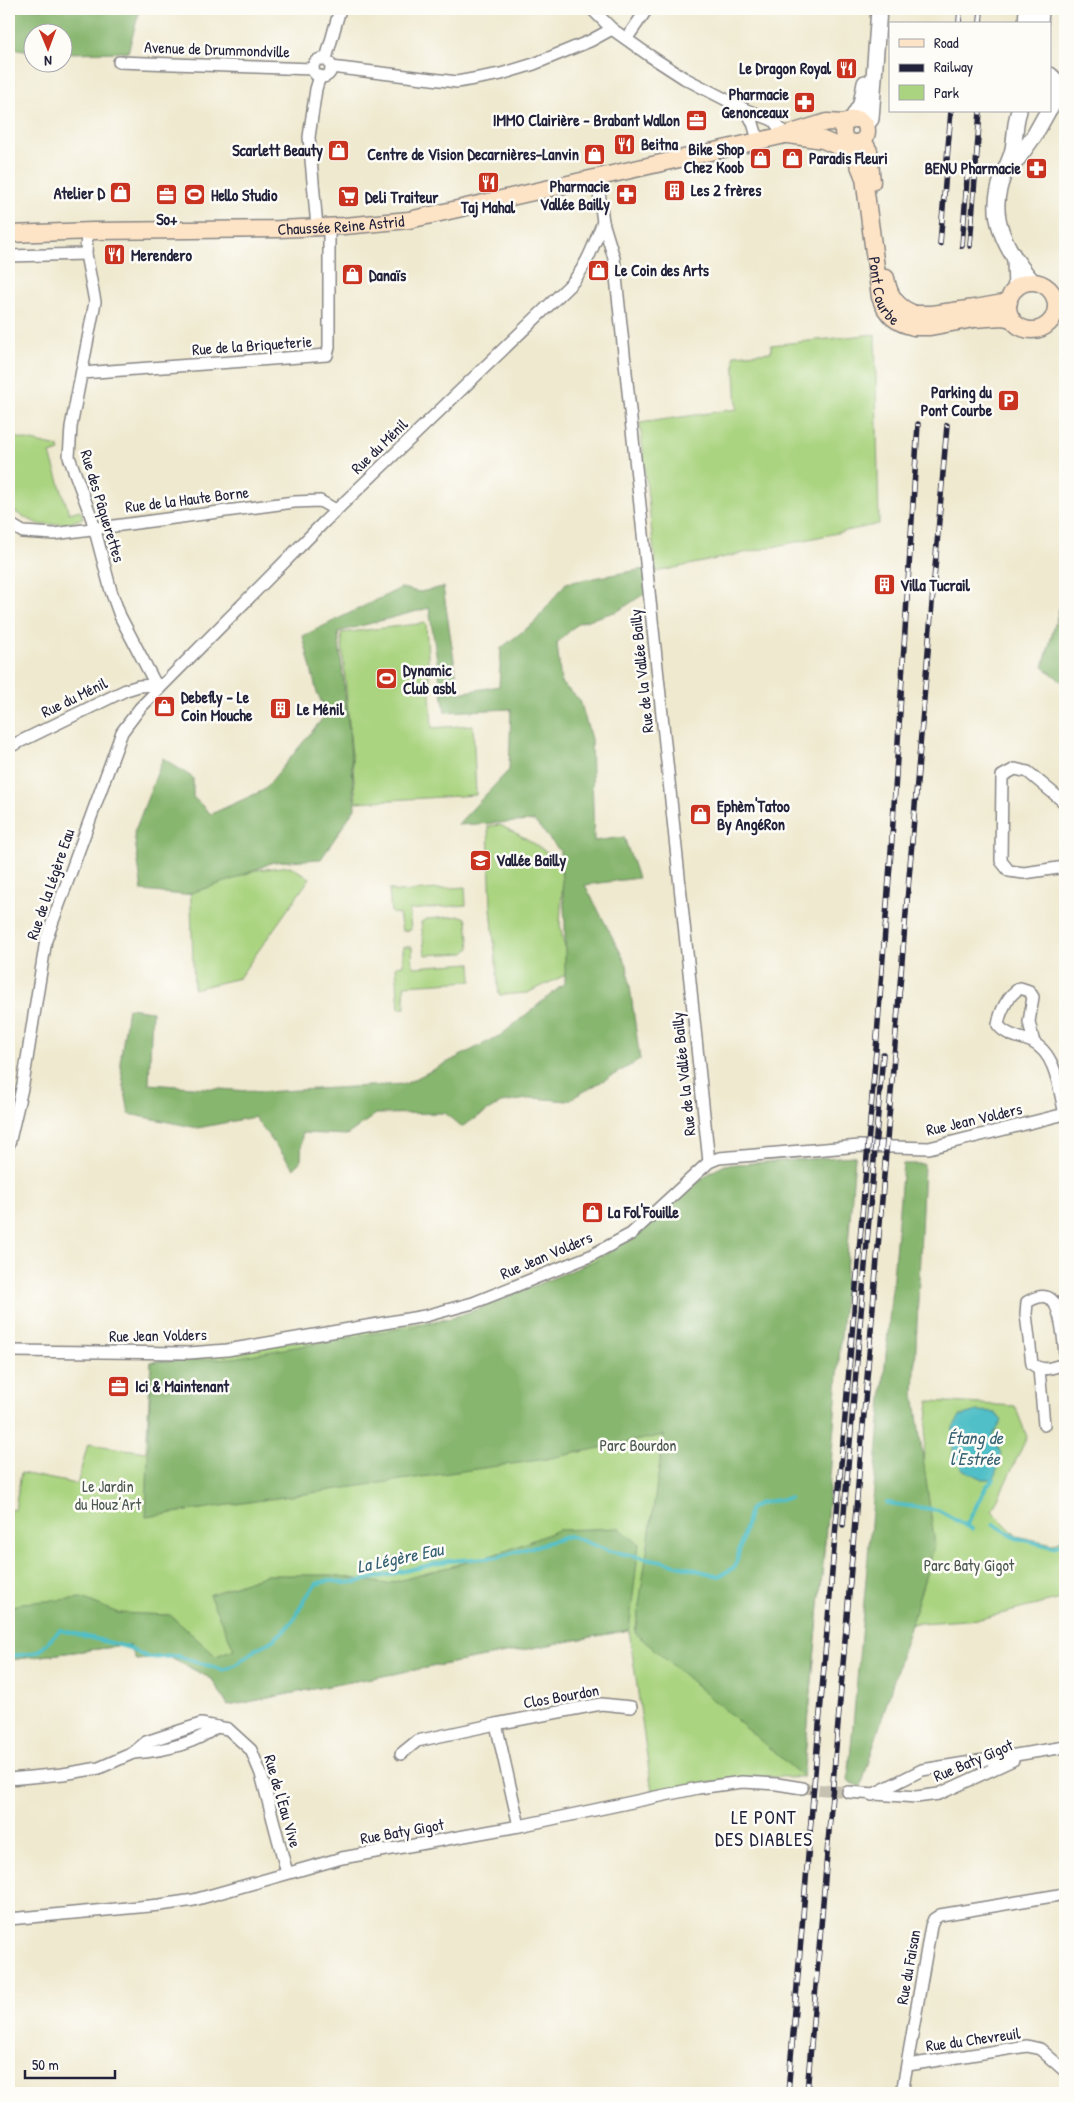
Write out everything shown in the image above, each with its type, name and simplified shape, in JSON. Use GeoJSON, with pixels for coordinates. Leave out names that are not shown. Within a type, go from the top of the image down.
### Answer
{"type":"FeatureCollection","features":[{"type":"Feature","properties":{"kind":"main road","name":"Chaussée Reine Astrid"},"geometry":{"type":"LineString","coordinates":[[9,234],[323,227],[409,220],[785,135],[827,122],[854,134]]}},
{"type":"Feature","properties":{"kind":"main road","name":"Chaussée Reine Astrid"},"geometry":{"type":"LineString","coordinates":[[785,135],[822,140],[854,134]]}},
{"type":"Feature","properties":{"kind":"main road","name":"Pont Courbe"},"geometry":{"type":"LineString","coordinates":[[854,134],[869,151],[887,288],[890,296],[915,321],[932,314],[975,314],[985,318],[1012,319]]}},
{"type":"Feature","properties":{"kind":"main road"},"geometry":{"type":"LineString","coordinates":[[1033,282],[1045,286],[1060,303],[1050,322],[1034,330],[1022,327],[1012,319],[1008,308],[1012,295],[1023,284],[1033,282]]}},
{"type":"Feature","properties":{"kind":"main road","name":"Pont Courbe"},"geometry":{"type":"LineString","coordinates":[[975,314],[1012,295]]}},
{"type":"Feature","properties":{"kind":"street"},"geometry":{"type":"LineString","coordinates":[[328,63],[340,9]]}},
{"type":"Feature","properties":{"kind":"street"},"geometry":{"type":"LineString","coordinates":[[592,9],[612,29],[650,56],[684,78],[746,110],[773,120],[785,135]]}},
{"type":"Feature","properties":{"kind":"street"},"geometry":{"type":"LineString","coordinates":[[627,38],[647,9]]}},
{"type":"Feature","properties":{"kind":"street"},"geometry":{"type":"LineString","coordinates":[[854,134],[865,86],[870,9]]}},
{"type":"Feature","properties":{"kind":"street"},"geometry":{"type":"LineString","coordinates":[[854,134],[871,119],[879,9]]}},
{"type":"Feature","properties":{"kind":"street"},"geometry":{"type":"LineString","coordinates":[[1026,22],[1027,9]]}},
{"type":"Feature","properties":{"kind":"street"},"geometry":{"type":"LineString","coordinates":[[1040,22],[1041,9]]}},
{"type":"Feature","properties":{"kind":"street"},"geometry":{"type":"LineString","coordinates":[[323,227],[309,137],[316,89],[317,72],[315,62],[318,60],[457,82],[493,76],[534,64],[590,41],[612,29]]}},
{"type":"Feature","properties":{"kind":"street","name":"Avenue de Drummondville"},"geometry":{"type":"LineString","coordinates":[[119,62],[317,72]]}},
{"type":"Feature","properties":{"kind":"street"},"geometry":{"type":"LineString","coordinates":[[1052,77],[1062,90],[1052,106]]}},
{"type":"Feature","properties":{"kind":"street"},"geometry":{"type":"LineString","coordinates":[[746,110],[753,123],[758,140]]}},
{"type":"Feature","properties":{"kind":"street"},"geometry":{"type":"LineString","coordinates":[[1019,112],[1012,152],[999,188],[997,215],[1003,235],[1015,260],[1033,282]]}},
{"type":"Feature","properties":{"kind":"street"},"geometry":{"type":"LineString","coordinates":[[1004,177],[1024,151],[1047,112]]}},
{"type":"Feature","properties":{"kind":"street","name":"Rue de la Vallée Bailly"},"geometry":{"type":"LineString","coordinates":[[597,177],[604,222],[615,268],[709,1162]]}},
{"type":"Feature","properties":{"kind":"street","name":"Rue du Ménil"},"geometry":{"type":"LineString","coordinates":[[9,747],[126,690],[139,686],[160,684],[198,651],[336,510],[571,284],[579,275],[587,260],[604,222]]}},
{"type":"Feature","properties":{"kind":"street","name":"Rue de la Briqueterie"},"geometry":{"type":"LineString","coordinates":[[82,373],[327,355],[329,347],[323,227]]}},
{"type":"Feature","properties":{"kind":"street","name":"Rue des Pâquerettes"},"geometry":{"type":"LineString","coordinates":[[87,231],[86,254],[95,302],[71,428],[69,457],[94,527],[111,591],[120,616],[160,684]]}},
{"type":"Feature","properties":{"kind":"street"},"geometry":{"type":"LineString","coordinates":[[9,256],[86,254]]}},
{"type":"Feature","properties":{"kind":"street"},"geometry":{"type":"LineString","coordinates":[[1012,295],[1015,260]]}},
{"type":"Feature","properties":{"kind":"street","name":"Rue de la Haute Borne"},"geometry":{"type":"LineString","coordinates":[[13,526],[23,532],[54,534],[94,527],[294,502],[320,502],[336,510]]}},
{"type":"Feature","properties":{"kind":"street","name":"Rue de la Légère Eau"},"geometry":{"type":"LineString","coordinates":[[9,1144],[23,1084],[46,940],[122,732],[160,684]]}},
{"type":"Feature","properties":{"kind":"street"},"geometry":{"type":"LineString","coordinates":[[1065,803],[1028,772],[1015,769],[1002,776],[1001,862],[1009,871],[1024,873],[1065,867]]}},
{"type":"Feature","properties":{"kind":"street"},"geometry":{"type":"LineString","coordinates":[[1034,1043],[1029,1022],[1033,997],[1029,991],[1020,988],[1011,994],[998,1025],[1002,1030],[1034,1043],[1046,1053],[1052,1065],[1065,1114]]}},
{"type":"Feature","properties":{"kind":"street","name":"Rue Jean Volders"},"geometry":{"type":"LineString","coordinates":[[9,1351],[190,1353],[227,1350],[425,1316],[473,1303],[590,1256],[640,1226],[709,1162],[729,1156],[860,1146],[929,1148],[1065,1114]]}},
{"type":"Feature","properties":{"kind":"street"},"geometry":{"type":"LineString","coordinates":[[1065,1353],[1058,1308],[1054,1301],[1046,1296],[1037,1297],[1027,1302],[1026,1314],[1032,1364],[1039,1369],[1065,1364]]}},
{"type":"Feature","properties":{"kind":"street"},"geometry":{"type":"LineString","coordinates":[[1039,1369],[1044,1424]]}},
{"type":"Feature","properties":{"kind":"street","name":"Clos Bourdon"},"geometry":{"type":"LineString","coordinates":[[401,1754],[417,1740],[600,1704],[631,1707]]}},
{"type":"Feature","properties":{"kind":"street","name":"Rue de l'Eau Vive"},"geometry":{"type":"LineString","coordinates":[[9,1779],[63,1774],[99,1768],[133,1753],[146,1742],[201,1724],[228,1730],[251,1750],[261,1774],[287,1873]]}},
{"type":"Feature","properties":{"kind":"street"},"geometry":{"type":"LineString","coordinates":[[496,1724],[519,1826]]}},
{"type":"Feature","properties":{"kind":"street","name":"Rue Baty Gigot"},"geometry":{"type":"LineString","coordinates":[[872,1795],[922,1770],[1065,1747]]}},
{"type":"Feature","properties":{"kind":"street","name":"Rue Baty Gigot"},"geometry":{"type":"LineString","coordinates":[[848,1792],[916,1797],[939,1794],[1028,1754]]}},
{"type":"Feature","properties":{"kind":"street","name":"Rue Baty Gigot"},"geometry":{"type":"LineString","coordinates":[[9,1919],[160,1905],[194,1900],[342,1858],[519,1826],[698,1788],[733,1783],[777,1784],[802,1788]]}},
{"type":"Feature","properties":{"kind":"street","name":"Rue du Faisan"},"geometry":{"type":"LineString","coordinates":[[902,2093],[931,1926],[934,1919],[940,1915],[1065,1894]]}},
{"type":"Feature","properties":{"kind":"street","name":"Rue du Chevreuil"},"geometry":{"type":"LineString","coordinates":[[908,2066],[1027,2046],[1040,2049],[1065,2071]]}},
{"type":"Feature","properties":{"kind":"green space"},"geometry":{"type":"Polygon","coordinates":[[[9,9],[140,9],[128,52],[72,53],[72,22],[22,22],[22,50],[9,48],[9,9]]]}},
{"type":"Feature","properties":{"kind":"green space"},"geometry":{"type":"Polygon","coordinates":[[[875,334],[879,524],[656,572],[640,423],[737,409],[734,355],[771,352],[771,345],[875,334]]]}},
{"type":"Feature","properties":{"kind":"green space"},"geometry":{"type":"Polygon","coordinates":[[[9,436],[58,447],[60,451],[50,454],[69,513],[80,510],[83,518],[70,523],[40,525],[9,509],[9,436]]]}},
{"type":"Feature","properties":{"kind":"green space"},"geometry":{"type":"Polygon","coordinates":[[[644,569],[647,592],[618,611],[578,623],[557,643],[561,683],[580,700],[591,739],[594,841],[624,837],[638,878],[585,885],[627,965],[640,1060],[567,1101],[534,1098],[501,1103],[461,1127],[445,1113],[376,1114],[347,1135],[302,1133],[301,1160],[294,1169],[254,1117],[198,1128],[129,1114],[120,1063],[128,1008],[152,1011],[149,1084],[263,1092],[405,1084],[501,1035],[565,983],[565,922],[560,851],[534,821],[457,825],[509,770],[511,709],[445,712],[429,608],[338,632],[349,730],[355,808],[321,859],[273,862],[232,880],[184,895],[142,891],[134,833],[163,758],[193,778],[193,797],[211,814],[264,790],[327,713],[317,693],[303,636],[401,588],[420,592],[443,587],[459,693],[499,686],[501,648],[535,622],[566,583],[644,569]]]}},
{"type":"Feature","properties":{"kind":"green space"},"geometry":{"type":"Polygon","coordinates":[[[1065,588],[1065,684],[1043,667],[1065,588]]]}},
{"type":"Feature","properties":{"kind":"green space","name":"Dynamic Club asbl"},"geometry":{"type":"Polygon","coordinates":[[[426,623],[432,728],[473,725],[476,795],[356,802],[341,633],[426,623]]]}},
{"type":"Feature","properties":{"kind":"green space"},"geometry":{"type":"Polygon","coordinates":[[[500,825],[527,839],[555,858],[563,877],[560,924],[570,973],[527,993],[499,995],[491,908],[488,826],[500,825]]]}},
{"type":"Feature","properties":{"kind":"green space"},"geometry":{"type":"Polygon","coordinates":[[[290,866],[310,878],[239,978],[194,989],[190,878],[290,866]]]}},
{"type":"Feature","properties":{"kind":"green space"},"geometry":{"type":"Polygon","coordinates":[[[465,887],[466,905],[409,910],[411,930],[402,931],[399,914],[391,913],[389,889],[398,892],[465,887]]]}},
{"type":"Feature","properties":{"kind":"green space"},"geometry":{"type":"Polygon","coordinates":[[[461,916],[466,918],[470,948],[465,953],[425,955],[421,922],[427,919],[461,916]]]}},
{"type":"Feature","properties":{"kind":"green space"},"geometry":{"type":"Polygon","coordinates":[[[403,947],[412,947],[413,967],[471,963],[472,981],[404,985],[405,1008],[399,1009],[396,966],[403,965],[403,947]]]}},
{"type":"Feature","properties":{"kind":"green space","name":"Parc Bourdon"},"geometry":{"type":"Polygon","coordinates":[[[855,1156],[822,1468],[825,1541],[803,1777],[765,1777],[652,1792],[629,1630],[228,1706],[212,1679],[169,1657],[136,1660],[130,1645],[9,1660],[9,1509],[15,1510],[21,1473],[77,1484],[88,1444],[146,1452],[151,1362],[466,1316],[572,1272],[725,1165],[855,1156]]]}},
{"type":"Feature","properties":{"kind":"green space"},"geometry":{"type":"Polygon","coordinates":[[[855,1156],[825,1541],[803,1777],[635,1633],[664,1435],[546,1459],[146,1517],[151,1362],[233,1358],[439,1322],[478,1309],[602,1258],[711,1172],[725,1165],[855,1156]]]}},
{"type":"Feature","properties":{"kind":"green space"},"geometry":{"type":"Polygon","coordinates":[[[903,1164],[924,1164],[914,1393],[935,1545],[861,1787],[848,1781],[903,1164]]]}},
{"type":"Feature","properties":{"kind":"green space","name":"Parc Baty Gigot"},"geometry":{"type":"Polygon","coordinates":[[[929,1401],[1015,1406],[1027,1437],[992,1511],[1017,1536],[1053,1544],[1065,1538],[1065,1598],[980,1619],[907,1624],[929,1401]]]}},
{"type":"Feature","properties":{"kind":"green space"},"geometry":{"type":"Polygon","coordinates":[[[619,1528],[639,1544],[629,1630],[228,1706],[212,1679],[169,1657],[136,1660],[130,1645],[9,1660],[9,1608],[22,1603],[82,1598],[118,1613],[170,1615],[216,1656],[234,1649],[209,1595],[266,1575],[333,1575],[387,1584],[503,1552],[558,1530],[619,1528]]]}},
{"type":"Feature","properties":{"kind":"water","name":"Étang de l'Estrée"},"geometry":{"type":"Polygon","coordinates":[[[977,1411],[995,1412],[1002,1421],[993,1435],[1001,1454],[994,1479],[982,1479],[962,1469],[953,1456],[953,1427],[960,1416],[977,1411]]]}},
{"type":"Feature","properties":{"kind":"waterway"},"geometry":{"type":"LineString","coordinates":[[966,1526],[986,1487],[994,1479]]}},
{"type":"Feature","properties":{"kind":"waterway","name":"La Légère Eau"},"geometry":{"type":"LineString","coordinates":[[9,1655],[36,1652],[43,1648],[60,1630],[127,1647],[149,1658],[177,1656],[223,1670],[237,1664],[284,1631],[295,1618],[305,1598],[316,1584],[330,1580],[343,1583],[356,1582],[448,1561],[498,1557],[570,1536],[609,1551],[662,1561],[719,1576],[735,1567],[750,1509],[760,1503],[790,1498]]}},
{"type":"Feature","properties":{"kind":"waterway","name":"La Légère Eau"},"geometry":{"type":"LineString","coordinates":[[887,1503],[938,1510],[972,1529]]}},
{"type":"Feature","properties":{"kind":"waterway","name":"La Légère Eau"},"geometry":{"type":"LineString","coordinates":[[993,1524],[1016,1538],[1054,1547],[1065,1542]]}},
{"type":"Feature","properties":{"kind":"tunnel"},"geometry":{"type":"LineString","coordinates":[[802,1788],[848,1792]]}},
{"type":"Feature","properties":{"kind":"railway"},"geometry":{"type":"LineString","coordinates":[[959,22],[960,9]]}},
{"type":"Feature","properties":{"kind":"railway"},"geometry":{"type":"LineString","coordinates":[[980,22],[981,9]]}},
{"type":"Feature","properties":{"kind":"railway"},"geometry":{"type":"LineString","coordinates":[[940,244],[951,112]]}},
{"type":"Feature","properties":{"kind":"railway"},"geometry":{"type":"LineString","coordinates":[[970,246],[980,112]]}},
{"type":"Feature","properties":{"kind":"railway"},"geometry":{"type":"LineString","coordinates":[[962,246],[968,166]]}},
{"type":"Feature","properties":{"kind":"railway"},"geometry":{"type":"LineString","coordinates":[[788,2093],[876,1050],[892,838],[918,424]]}},
{"type":"Feature","properties":{"kind":"railway"},"geometry":{"type":"LineString","coordinates":[[807,2093],[947,425]]}},
{"type":"Feature","properties":{"kind":"railway"},"geometry":{"type":"LineString","coordinates":[[843,1525],[883,1054]]}},
{"type":"Feature","properties":{"kind":"place","name":"Le Dragon Royal"},"geometry":{"type":"Point","coordinates":[847,68]}},
{"type":"Feature","properties":{"kind":"place","name":"Pharmacie Genonceaux"},"geometry":{"type":"Point","coordinates":[805,103]}},
{"type":"Feature","properties":{"kind":"place","name":"IMMO Clairière - Brabant Wallon"},"geometry":{"type":"Point","coordinates":[696,120]}},
{"type":"Feature","properties":{"kind":"place","name":"Beitna"},"geometry":{"type":"Point","coordinates":[625,144]}},
{"type":"Feature","properties":{"kind":"place","name":"Scarlett Beauty"},"geometry":{"type":"Point","coordinates":[339,150]}},
{"type":"Feature","properties":{"kind":"place","name":"Centre de Vision Decarnières-Lanvin"},"geometry":{"type":"Point","coordinates":[595,154]}},
{"type":"Feature","properties":{"kind":"place","name":"Bike Shop Chez Koob"},"geometry":{"type":"Point","coordinates":[760,158]}},
{"type":"Feature","properties":{"kind":"place","name":"Paradis Fleuri"},"geometry":{"type":"Point","coordinates":[793,158]}},
{"type":"Feature","properties":{"kind":"place","name":"BENU Pharmacie"},"geometry":{"type":"Point","coordinates":[1037,168]}},
{"type":"Feature","properties":{"kind":"place","name":"Taj Mahal"},"geometry":{"type":"Point","coordinates":[488,183]}},
{"type":"Feature","properties":{"kind":"place","name":"Les 2 frères"},"geometry":{"type":"Point","coordinates":[675,190]}},
{"type":"Feature","properties":{"kind":"place","name":"Atelier D"},"geometry":{"type":"Point","coordinates":[121,193]}},
{"type":"Feature","properties":{"kind":"place","name":"So+"},"geometry":{"type":"Point","coordinates":[167,195]}},
{"type":"Feature","properties":{"kind":"place","name":"Hello Studio"},"geometry":{"type":"Point","coordinates":[195,195]}},
{"type":"Feature","properties":{"kind":"place","name":"Pharmacie Vallée Bailly"},"geometry":{"type":"Point","coordinates":[626,195]}},
{"type":"Feature","properties":{"kind":"place","name":"Deli Traiteur"},"geometry":{"type":"Point","coordinates":[349,197]}},
{"type":"Feature","properties":{"kind":"place","name":"Merendero"},"geometry":{"type":"Point","coordinates":[115,255]}},
{"type":"Feature","properties":{"kind":"place","name":"Le Coin des Arts"},"geometry":{"type":"Point","coordinates":[599,270]}},
{"type":"Feature","properties":{"kind":"place","name":"Danaïs"},"geometry":{"type":"Point","coordinates":[353,275]}},
{"type":"Feature","properties":{"kind":"place","name":"Parking du Pont Courbe"},"geometry":{"type":"Point","coordinates":[1008,401]}},
{"type":"Feature","properties":{"kind":"place","name":"Villa Tucrail"},"geometry":{"type":"Point","coordinates":[884,585]}},
{"type":"Feature","properties":{"kind":"place","name":"Dynamic Club asbl"},"geometry":{"type":"Point","coordinates":[387,679]}},
{"type":"Feature","properties":{"kind":"place","name":"Debefly - Le Coin Mouche"},"geometry":{"type":"Point","coordinates":[165,706]}},
{"type":"Feature","properties":{"kind":"place","name":"Le Ménil"},"geometry":{"type":"Point","coordinates":[281,709]}},
{"type":"Feature","properties":{"kind":"place","name":"Ephèm'Tatoo By AngéRon"},"geometry":{"type":"Point","coordinates":[701,815]}},
{"type":"Feature","properties":{"kind":"place","name":"Vallée Bailly"},"geometry":{"type":"Point","coordinates":[480,860]}},
{"type":"Feature","properties":{"kind":"place","name":"La Fol'Fouille"},"geometry":{"type":"Point","coordinates":[592,1212]}},
{"type":"Feature","properties":{"kind":"place","name":"Ici & Maintenant"},"geometry":{"type":"Point","coordinates":[119,1386]}},
{"type":"Feature","properties":{"kind":"district","name":"LE PONT DES DIABLES"},"geometry":{"type":"Point","coordinates":[764,1828]}},
{"type":"Feature","properties":{"kind":"park label","name":"Le Jardin du Houz’Art"},"geometry":{"type":"Point","coordinates":[108,1495]}}]}
